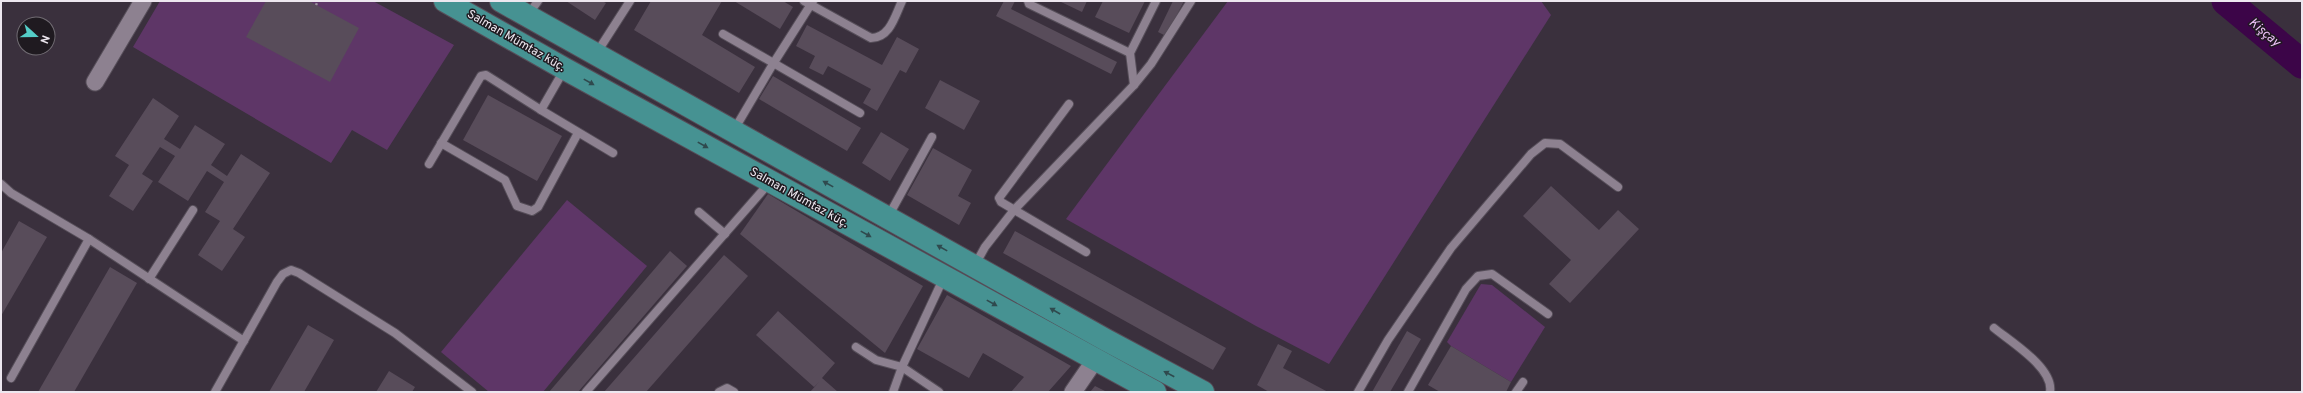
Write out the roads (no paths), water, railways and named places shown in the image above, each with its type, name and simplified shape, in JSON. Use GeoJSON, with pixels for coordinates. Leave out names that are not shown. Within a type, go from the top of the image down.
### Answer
{"type":"FeatureCollection","features":[{"type":"Feature","properties":{"kind":"highway","name":"Salman Mümtaz küç."},"geometry":{"type":"LineString","coordinates":[[445,1],[770,182],[1155,392]]}},
{"type":"Feature","properties":{"kind":"highway"},"geometry":{"type":"LineString","coordinates":[[501,1],[533,9],[587,50],[1106,340],[1203,392]]}},
{"type":"Feature","properties":{"kind":"highway"},"geometry":{"type":"LineString","coordinates":[[565,69],[587,50]]}},
{"type":"Feature","properties":{"kind":"highway"},"geometry":{"type":"LineString","coordinates":[[897,251],[910,230]]}},
{"type":"Feature","properties":{"kind":"highway"},"geometry":{"type":"LineString","coordinates":[[953,282],[975,266]]}},
{"type":"Feature","properties":{"kind":"street"},"geometry":{"type":"LineString","coordinates":[[95,82],[143,1]]}},
{"type":"Feature","properties":{"kind":"street"},"geometry":{"type":"LineString","coordinates":[[1073,392],[1095,360]]}},
{"type":"Feature","properties":{"kind":"lane"},"geometry":{"type":"LineString","coordinates":[[587,50],[630,1]]}},
{"type":"Feature","properties":{"kind":"lane"},"geometry":{"type":"LineString","coordinates":[[804,1],[871,38],[880,38],[886,33],[902,1]]}},
{"type":"Feature","properties":{"kind":"lane"},"geometry":{"type":"LineString","coordinates":[[733,132],[772,64],[813,1]]}},
{"type":"Feature","properties":{"kind":"lane"},"geometry":{"type":"LineString","coordinates":[[1028,1],[1029,4],[1130,53]]}},
{"type":"Feature","properties":{"kind":"lane"},"geometry":{"type":"LineString","coordinates":[[1134,85],[1130,53],[1156,1]]}},
{"type":"Feature","properties":{"kind":"lane"},"geometry":{"type":"LineString","coordinates":[[975,266],[985,247],[1014,210],[1134,85],[1151,64],[1191,1]]}},
{"type":"Feature","properties":{"kind":"lane"},"geometry":{"type":"LineString","coordinates":[[723,34],[772,64],[860,113]]}},
{"type":"Feature","properties":{"kind":"lane"},"geometry":{"type":"LineString","coordinates":[[541,110],[565,69]]}},
{"type":"Feature","properties":{"kind":"lane"},"geometry":{"type":"LineString","coordinates":[[429,164],[481,76],[486,75],[613,154]]}},
{"type":"Feature","properties":{"kind":"lane"},"geometry":{"type":"LineString","coordinates":[[1069,104],[1001,194],[1001,202],[1086,252]]}},
{"type":"Feature","properties":{"kind":"lane"},"geometry":{"type":"LineString","coordinates":[[441,143],[505,180],[517,206],[532,211],[538,207],[578,132]]}},
{"type":"Feature","properties":{"kind":"lane"},"geometry":{"type":"LineString","coordinates":[[887,217],[932,137]]}},
{"type":"Feature","properties":{"kind":"lane"},"geometry":{"type":"LineString","coordinates":[[1358,392],[1388,340],[1451,248],[1536,150],[1545,143],[1560,144],[1618,187]]}},
{"type":"Feature","properties":{"kind":"lane"},"geometry":{"type":"LineString","coordinates":[[586,392],[770,182]]}},
{"type":"Feature","properties":{"kind":"lane"},"geometry":{"type":"LineString","coordinates":[[1,184],[11,193],[89,239],[244,341]]}},
{"type":"Feature","properties":{"kind":"lane"},"geometry":{"type":"LineString","coordinates":[[149,279],[193,210]]}},
{"type":"Feature","properties":{"kind":"lane"},"geometry":{"type":"LineString","coordinates":[[699,212],[725,234]]}},
{"type":"Feature","properties":{"kind":"lane"},"geometry":{"type":"LineString","coordinates":[[11,378],[89,239]]}},
{"type":"Feature","properties":{"kind":"lane"},"geometry":{"type":"LineString","coordinates":[[215,392],[277,282],[283,274],[291,270],[299,273],[395,333],[472,392]]}},
{"type":"Feature","properties":{"kind":"lane"},"geometry":{"type":"LineString","coordinates":[[1408,392],[1466,289],[1478,276],[1492,274],[1548,314]]}},
{"type":"Feature","properties":{"kind":"lane"},"geometry":{"type":"LineString","coordinates":[[893,392],[902,367],[953,282]]}},
{"type":"Feature","properties":{"kind":"lane"},"geometry":{"type":"LineString","coordinates":[[1994,328],[2045,370],[2051,386],[2050,392]]}},
{"type":"Feature","properties":{"kind":"lane"},"geometry":{"type":"LineString","coordinates":[[856,347],[876,360],[902,367],[939,392]]}},
{"type":"Feature","properties":{"kind":"lane"},"geometry":{"type":"LineString","coordinates":[[1516,392],[1523,382]]}},
{"type":"Feature","properties":{"kind":"lane"},"geometry":{"type":"LineString","coordinates":[[719,392],[727,388],[734,392]]}},
{"type":"Feature","properties":{"kind":"waterway","name":"Kişçay"},"geometry":{"type":"LineString","coordinates":[[2226,1],[2302,64]]}}]}
